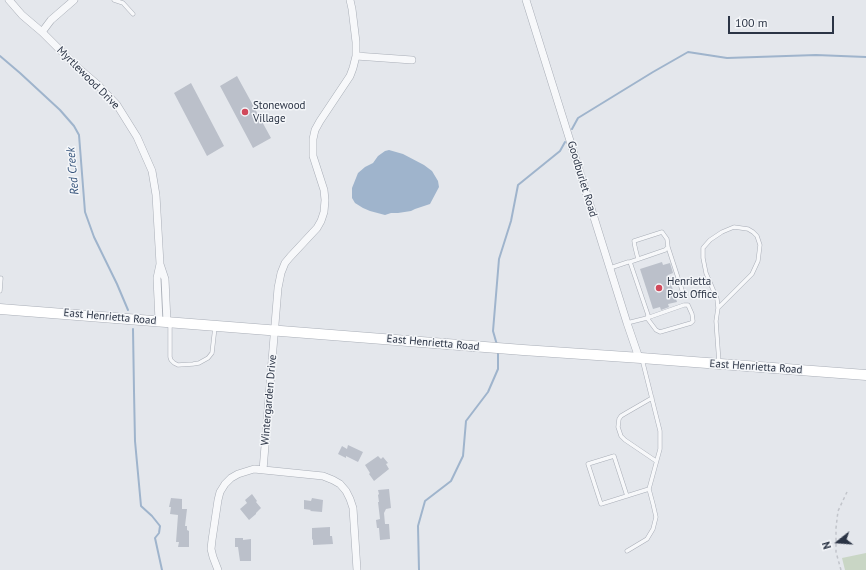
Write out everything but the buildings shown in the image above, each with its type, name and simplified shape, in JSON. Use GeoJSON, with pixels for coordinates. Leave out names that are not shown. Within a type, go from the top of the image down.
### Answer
{"type":"FeatureCollection","features":[{"type":"Feature","properties":{"kind":"main road","name":"East Henrietta Road"},"geometry":{"type":"LineString","coordinates":[[0,309],[490,348],[866,375]]}},
{"type":"Feature","properties":{"kind":"street","name":"Myrtlewood Drive"},"geometry":{"type":"LineString","coordinates":[[9,0],[22,15],[98,85],[117,105],[137,137],[152,171],[156,195],[160,264],[157,278],[165,322]]}},
{"type":"Feature","properties":{"kind":"street"},"geometry":{"type":"LineString","coordinates":[[42,32],[51,20],[74,0]]}},
{"type":"Feature","properties":{"kind":"street"},"geometry":{"type":"LineString","coordinates":[[350,0],[354,25],[356,56],[412,60]]}},
{"type":"Feature","properties":{"kind":"street","name":"Goodburlet Road"},"geometry":{"type":"LineString","coordinates":[[526,0],[627,322],[640,358]]}},
{"type":"Feature","properties":{"kind":"street","name":"Wintergarden Drive"},"geometry":{"type":"LineString","coordinates":[[263,470],[278,288],[281,273],[285,262],[317,228],[321,221],[324,212],[325,200],[324,190],[313,156],[313,139],[315,130],[320,121],[350,76],[356,56]]}},
{"type":"Feature","properties":{"kind":"street"},"geometry":{"type":"LineString","coordinates":[[218,570],[213,557],[212,540],[220,492],[231,478],[254,469],[322,476],[340,484],[346,491],[353,508],[357,570]]}},
{"type":"Feature","properties":{"kind":"lane"},"geometry":{"type":"LineString","coordinates":[[114,0],[123,3],[133,14]]}},
{"type":"Feature","properties":{"kind":"lane"},"geometry":{"type":"LineString","coordinates":[[718,308],[752,274],[758,261],[760,246],[757,236],[748,229],[734,227],[722,232],[710,240],[703,248],[706,273],[717,299],[718,308],[716,321],[719,364]]}},
{"type":"Feature","properties":{"kind":"lane"},"geometry":{"type":"LineString","coordinates":[[638,259],[634,241],[662,232],[667,239],[668,247],[682,290]]}},
{"type":"Feature","properties":{"kind":"lane"},"geometry":{"type":"LineString","coordinates":[[610,268],[665,250],[668,247]]}},
{"type":"Feature","properties":{"kind":"lane"},"geometry":{"type":"LineString","coordinates":[[627,322],[647,318],[684,305],[688,305],[693,321],[691,323],[660,332],[656,330],[647,318],[648,314],[630,262]]}},
{"type":"Feature","properties":{"kind":"lane"},"geometry":{"type":"LineString","coordinates":[[0,291],[1,278]]}},
{"type":"Feature","properties":{"kind":"lane"},"geometry":{"type":"LineString","coordinates":[[165,322],[170,357],[171,360],[178,365],[199,363],[208,358],[212,353],[215,326]]}},
{"type":"Feature","properties":{"kind":"lane"},"geometry":{"type":"LineString","coordinates":[[627,551],[647,538],[653,529],[656,517],[649,489],[660,449],[660,431],[640,358]]}},
{"type":"Feature","properties":{"kind":"lane"},"geometry":{"type":"LineString","coordinates":[[652,398],[621,416],[618,427],[621,436],[625,440],[656,461]]}},
{"type":"Feature","properties":{"kind":"lane"},"geometry":{"type":"LineString","coordinates":[[627,496],[614,456],[588,464],[601,504],[627,496],[649,489]]}},
{"type":"Feature","properties":{"kind":"path"},"geometry":{"type":"LineString","coordinates":[[841,570],[836,552],[836,528],[838,511],[847,492]]}},
{"type":"Feature","properties":{"kind":"green space"},"geometry":{"type":"Polygon","coordinates":[[[866,553],[866,570],[845,570],[842,558],[866,553]]]}},
{"type":"Feature","properties":{"kind":"water"},"geometry":{"type":"Polygon","coordinates":[[[389,150],[403,154],[432,171],[438,181],[439,187],[430,204],[411,211],[385,215],[370,211],[355,203],[352,198],[352,188],[358,173],[373,163],[378,156],[389,150]]]}},
{"type":"Feature","properties":{"kind":"waterway"},"geometry":{"type":"LineString","coordinates":[[572,129],[578,118],[688,52],[727,58],[816,55],[866,57]]}},
{"type":"Feature","properties":{"kind":"waterway","name":"Red Creek"},"geometry":{"type":"LineString","coordinates":[[0,56],[60,110],[74,126],[79,135],[85,212],[94,237],[128,310]]}},
{"type":"Feature","properties":{"kind":"waterway"},"geometry":{"type":"LineString","coordinates":[[497,345],[493,331],[499,259],[511,221],[518,185],[560,151],[565,142]]}},
{"type":"Feature","properties":{"kind":"waterway","name":"Red Creek"},"geometry":{"type":"LineString","coordinates":[[133,329],[135,441],[141,506],[160,526],[159,533],[155,538],[162,570]]}},
{"type":"Feature","properties":{"kind":"waterway"},"geometry":{"type":"LineString","coordinates":[[419,570],[418,526],[425,501],[451,481],[463,456],[466,421],[488,392],[498,369],[498,351]]}},
{"type":"Feature","properties":{"kind":"place","name":"Stonewood Village"},"geometry":{"type":"Point","coordinates":[245,112]}},
{"type":"Feature","properties":{"kind":"place","name":"Henrietta Post Office"},"geometry":{"type":"Point","coordinates":[659,288]}}]}
